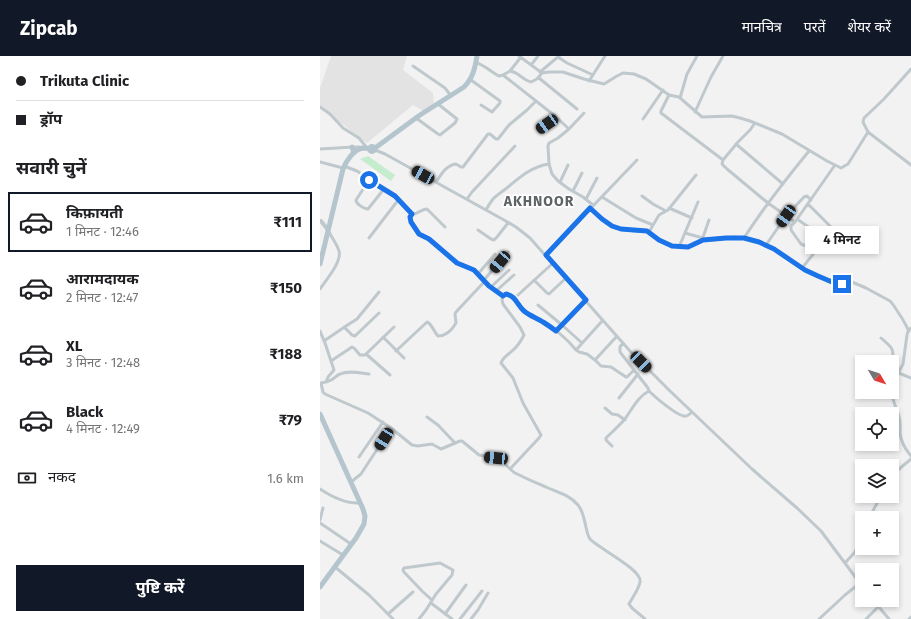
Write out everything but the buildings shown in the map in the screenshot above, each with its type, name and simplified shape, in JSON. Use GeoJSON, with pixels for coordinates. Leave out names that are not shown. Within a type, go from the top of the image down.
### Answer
{"type":"FeatureCollection","features":[{"type":"Feature","properties":{"kind":"main road"},"geometry":{"type":"LineString","coordinates":[[320,264],[344,167],[349,158],[354,153],[370,148],[461,90],[471,80],[477,56]]}},
{"type":"Feature","properties":{"kind":"main road"},"geometry":{"type":"LineString","coordinates":[[352,147],[354,153]]}},
{"type":"Feature","properties":{"kind":"main road"},"geometry":{"type":"LineString","coordinates":[[320,587],[322,580],[335,567],[364,524],[365,516],[321,418]]}},
{"type":"Feature","properties":{"kind":"street"},"geometry":{"type":"LineString","coordinates":[[531,65],[538,56]]}},
{"type":"Feature","properties":{"kind":"street"},"geometry":{"type":"LineString","coordinates":[[510,71],[517,73],[524,80],[533,82],[539,78],[541,73],[559,56],[567,63],[593,75]]}},
{"type":"Feature","properties":{"kind":"street"},"geometry":{"type":"LineString","coordinates":[[589,81],[605,56]]}},
{"type":"Feature","properties":{"kind":"street"},"geometry":{"type":"LineString","coordinates":[[680,98],[687,74],[697,56]]}},
{"type":"Feature","properties":{"kind":"street"},"geometry":{"type":"LineString","coordinates":[[695,112],[723,56]]}},
{"type":"Feature","properties":{"kind":"street"},"geometry":{"type":"LineString","coordinates":[[476,64],[485,66],[499,76],[510,71],[520,57],[541,73],[563,72],[589,81],[604,84],[621,74],[630,73],[646,79],[670,95],[680,98],[695,112],[703,117],[736,117],[755,123],[782,134],[835,166],[841,168],[848,164],[868,132]]}},
{"type":"Feature","properties":{"kind":"street"},"geometry":{"type":"LineString","coordinates":[[413,66],[445,88],[451,96]]}},
{"type":"Feature","properties":{"kind":"street"},"geometry":{"type":"LineString","coordinates":[[911,69],[884,99],[864,118],[863,122],[868,132],[911,165]]}},
{"type":"Feature","properties":{"kind":"street"},"geometry":{"type":"LineString","coordinates":[[503,75],[569,129]]}},
{"type":"Feature","properties":{"kind":"street"},"geometry":{"type":"LineString","coordinates":[[539,78],[577,108]]}},
{"type":"Feature","properties":{"kind":"street"},"geometry":{"type":"LineString","coordinates":[[471,80],[500,101],[492,112],[482,105]]}},
{"type":"Feature","properties":{"kind":"street"},"geometry":{"type":"LineString","coordinates":[[643,119],[663,90]]}},
{"type":"Feature","properties":{"kind":"street"},"geometry":{"type":"LineString","coordinates":[[670,95],[661,111],[661,114],[723,160]]}},
{"type":"Feature","properties":{"kind":"street"},"geometry":{"type":"LineString","coordinates":[[436,182],[444,171],[450,166],[456,164],[463,167],[488,134],[497,139],[509,125],[536,101]]}},
{"type":"Feature","properties":{"kind":"street"},"geometry":{"type":"LineString","coordinates":[[416,118],[440,135],[455,123],[457,119],[438,104]]}},
{"type":"Feature","properties":{"kind":"street"},"geometry":{"type":"LineString","coordinates":[[320,107],[330,114],[343,128],[359,138],[370,148]]}},
{"type":"Feature","properties":{"kind":"street"},"geometry":{"type":"LineString","coordinates":[[584,113],[569,129],[549,143],[547,164],[552,174],[560,182],[586,199],[591,208],[608,224],[615,228],[646,231],[662,242],[672,246],[684,247],[691,246],[702,239],[709,220]]}},
{"type":"Feature","properties":{"kind":"street"},"geometry":{"type":"LineString","coordinates":[[539,129],[551,121],[555,116]]}},
{"type":"Feature","properties":{"kind":"street"},"geometry":{"type":"LineString","coordinates":[[755,123],[723,160],[722,164],[768,203],[786,216],[816,233]]}},
{"type":"Feature","properties":{"kind":"street"},"geometry":{"type":"LineString","coordinates":[[736,144],[783,184]]}},
{"type":"Feature","properties":{"kind":"street"},"geometry":{"type":"LineString","coordinates":[[467,199],[515,146]]}},
{"type":"Feature","properties":{"kind":"street"},"geometry":{"type":"LineString","coordinates":[[320,149],[352,147],[370,148],[385,154],[508,222],[530,238],[636,357],[752,469],[810,520],[855,577]]}},
{"type":"Feature","properties":{"kind":"street"},"geometry":{"type":"LineString","coordinates":[[744,238],[768,203],[809,151]]}},
{"type":"Feature","properties":{"kind":"street"},"geometry":{"type":"LineString","coordinates":[[546,255],[637,160]]}},
{"type":"Feature","properties":{"kind":"street"},"geometry":{"type":"LineString","coordinates":[[320,162],[357,171],[399,199],[412,214]]}},
{"type":"Feature","properties":{"kind":"street"},"geometry":{"type":"LineString","coordinates":[[486,210],[493,200],[519,178],[532,170],[547,164]]}},
{"type":"Feature","properties":{"kind":"street"},"geometry":{"type":"LineString","coordinates":[[560,182],[568,165]]}},
{"type":"Feature","properties":{"kind":"street"},"geometry":{"type":"LineString","coordinates":[[815,252],[811,248],[800,243],[791,229],[791,226],[835,166]]}},
{"type":"Feature","properties":{"kind":"street"},"geometry":{"type":"LineString","coordinates":[[573,191],[582,173]]}},
{"type":"Feature","properties":{"kind":"street"},"geometry":{"type":"LineString","coordinates":[[649,232],[659,215],[669,208],[696,175]]}},
{"type":"Feature","properties":{"kind":"street"},"geometry":{"type":"LineString","coordinates":[[586,199],[597,178]]}},
{"type":"Feature","properties":{"kind":"street"},"geometry":{"type":"LineString","coordinates":[[369,180],[356,200],[357,203],[365,208],[368,209],[384,189]]}},
{"type":"Feature","properties":{"kind":"street"},"geometry":{"type":"LineString","coordinates":[[642,196],[666,211]]}},
{"type":"Feature","properties":{"kind":"street"},"geometry":{"type":"LineString","coordinates":[[766,245],[786,216],[804,197],[807,196],[811,200]]}},
{"type":"Feature","properties":{"kind":"street"},"geometry":{"type":"LineString","coordinates":[[602,197],[636,218],[653,226]]}},
{"type":"Feature","properties":{"kind":"street"},"geometry":{"type":"LineString","coordinates":[[369,238],[399,199]]}},
{"type":"Feature","properties":{"kind":"street"},"geometry":{"type":"LineString","coordinates":[[679,247],[698,202]]}},
{"type":"Feature","properties":{"kind":"street"},"geometry":{"type":"LineString","coordinates":[[808,204],[830,226]]}},
{"type":"Feature","properties":{"kind":"street"},"geometry":{"type":"LineString","coordinates":[[669,208],[692,218]]}},
{"type":"Feature","properties":{"kind":"street"},"geometry":{"type":"LineString","coordinates":[[412,214],[427,209],[444,227]]}},
{"type":"Feature","properties":{"kind":"street"},"geometry":{"type":"LineString","coordinates":[[412,214],[410,217],[411,222],[419,234],[429,239],[457,263],[472,268],[491,287],[503,296],[506,294],[512,296],[526,313],[544,322],[569,342],[576,350],[587,354],[601,366],[611,368],[626,377],[634,370]]}},
{"type":"Feature","properties":{"kind":"street"},"geometry":{"type":"LineString","coordinates":[[320,220],[328,230],[339,250],[340,256],[337,264],[320,289]]}},
{"type":"Feature","properties":{"kind":"street"},"geometry":{"type":"LineString","coordinates":[[478,230],[493,240],[508,222]]}},
{"type":"Feature","properties":{"kind":"street"},"geometry":{"type":"LineString","coordinates":[[685,233],[702,239],[744,238],[759,242],[780,252],[802,268],[818,276],[832,282],[842,284],[852,282],[890,301],[910,330],[907,335],[903,364],[899,373],[911,378]]}},
{"type":"Feature","properties":{"kind":"street"},"geometry":{"type":"LineString","coordinates":[[802,268],[815,252],[832,238],[847,248]]}},
{"type":"Feature","properties":{"kind":"street"},"geometry":{"type":"LineString","coordinates":[[396,351],[427,322],[438,336],[449,332],[456,323],[455,314],[458,309],[485,281],[508,252]]}},
{"type":"Feature","properties":{"kind":"street"},"geometry":{"type":"LineString","coordinates":[[478,274],[495,254]]}},
{"type":"Feature","properties":{"kind":"street"},"geometry":{"type":"LineString","coordinates":[[518,296],[553,263]]}},
{"type":"Feature","properties":{"kind":"street"},"geometry":{"type":"LineString","coordinates":[[491,287],[509,270]]}},
{"type":"Feature","properties":{"kind":"street"},"geometry":{"type":"LineString","coordinates":[[496,291],[514,274]]}},
{"type":"Feature","properties":{"kind":"street"},"geometry":{"type":"LineString","coordinates":[[534,280],[549,294],[566,278]]}},
{"type":"Feature","properties":{"kind":"street"},"geometry":{"type":"LineString","coordinates":[[324,341],[357,319],[379,292]]}},
{"type":"Feature","properties":{"kind":"street"},"geometry":{"type":"LineString","coordinates":[[503,296],[503,304],[524,335],[516,348],[503,358],[501,363],[515,381],[523,404],[541,435],[510,469]]}},
{"type":"Feature","properties":{"kind":"street"},"geometry":{"type":"LineString","coordinates":[[556,331],[586,300]]}},
{"type":"Feature","properties":{"kind":"street"},"geometry":{"type":"LineString","coordinates":[[538,305],[582,343]]}},
{"type":"Feature","properties":{"kind":"street"},"geometry":{"type":"LineString","coordinates":[[344,327],[352,336],[355,336],[379,312]]}},
{"type":"Feature","properties":{"kind":"street"},"geometry":{"type":"LineString","coordinates":[[576,350],[603,320]]}},
{"type":"Feature","properties":{"kind":"street"},"geometry":{"type":"LineString","coordinates":[[366,354],[394,327]]}},
{"type":"Feature","properties":{"kind":"street"},"geometry":{"type":"LineString","coordinates":[[320,331],[334,370],[326,382]]}},
{"type":"Feature","properties":{"kind":"street"},"geometry":{"type":"LineString","coordinates":[[595,360],[617,336]]}},
{"type":"Feature","properties":{"kind":"street"},"geometry":{"type":"LineString","coordinates":[[383,337],[404,358]]}},
{"type":"Feature","properties":{"kind":"street"},"geometry":{"type":"LineString","coordinates":[[881,338],[893,350],[893,355]]}},
{"type":"Feature","properties":{"kind":"street"},"geometry":{"type":"LineString","coordinates":[[623,343],[620,347],[620,352],[638,374],[648,388],[649,392],[682,416],[687,416],[692,412]]}},
{"type":"Feature","properties":{"kind":"street"},"geometry":{"type":"LineString","coordinates":[[331,361],[352,347],[360,354],[366,354],[390,375]]}},
{"type":"Feature","properties":{"kind":"street"},"geometry":{"type":"LineString","coordinates":[[369,374],[345,372],[332,380],[321,383],[323,392],[368,413],[383,422],[412,445],[418,446],[432,444],[441,449],[462,441],[479,455],[499,459],[510,469],[524,477],[562,494],[575,502],[579,506],[584,517],[591,540],[611,553],[639,577],[640,582],[629,604],[645,619]]}},
{"type":"Feature","properties":{"kind":"street"},"geometry":{"type":"LineString","coordinates":[[619,398],[638,374]]}},
{"type":"Feature","properties":{"kind":"street"},"geometry":{"type":"LineString","coordinates":[[612,446],[606,438],[624,420],[643,394],[649,392]]}},
{"type":"Feature","properties":{"kind":"street"},"geometry":{"type":"LineString","coordinates":[[893,399],[900,420],[900,434],[902,442],[911,457],[899,469]]}},
{"type":"Feature","properties":{"kind":"street"},"geometry":{"type":"LineString","coordinates":[[605,408],[612,414],[618,415],[624,420]]}},
{"type":"Feature","properties":{"kind":"street"},"geometry":{"type":"LineString","coordinates":[[427,417],[438,425],[455,443]]}},
{"type":"Feature","properties":{"kind":"street"},"geometry":{"type":"LineString","coordinates":[[359,457],[383,422]]}},
{"type":"Feature","properties":{"kind":"street"},"geometry":{"type":"LineString","coordinates":[[351,482],[361,474],[391,428]]}},
{"type":"Feature","properties":{"kind":"street"},"geometry":{"type":"LineString","coordinates":[[320,489],[334,498],[350,503],[360,503]]}},
{"type":"Feature","properties":{"kind":"street"},"geometry":{"type":"LineString","coordinates":[[320,520],[323,508]]}},
{"type":"Feature","properties":{"kind":"street"},"geometry":{"type":"LineString","coordinates":[[320,523],[351,544]]}},
{"type":"Feature","properties":{"kind":"street"},"geometry":{"type":"LineString","coordinates":[[320,541],[343,555]]}},
{"type":"Feature","properties":{"kind":"street"},"geometry":{"type":"LineString","coordinates":[[845,563],[855,552]]}},
{"type":"Feature","properties":{"kind":"street"},"geometry":{"type":"LineString","coordinates":[[419,619],[431,602],[452,575],[452,569],[440,563],[404,568],[403,570],[431,602],[452,619]]}},
{"type":"Feature","properties":{"kind":"street"},"geometry":{"type":"LineString","coordinates":[[335,567],[369,595],[393,619]]}},
{"type":"Feature","properties":{"kind":"street"},"geometry":{"type":"LineString","coordinates":[[445,614],[466,585]]}},
{"type":"Feature","properties":{"kind":"street"},"geometry":{"type":"LineString","coordinates":[[819,619],[845,595],[855,589]]}},
{"type":"Feature","properties":{"kind":"street"},"geometry":{"type":"LineString","coordinates":[[460,619],[482,591]]}},
{"type":"Feature","properties":{"kind":"street"},"geometry":{"type":"LineString","coordinates":[[388,614],[413,592]]}},
{"type":"Feature","properties":{"kind":"street"},"geometry":{"type":"LineString","coordinates":[[471,619],[488,593]]}},
{"type":"Feature","properties":{"kind":"street"},"geometry":{"type":"LineString","coordinates":[[866,619],[878,607],[889,619]]}},
{"type":"Feature","properties":{"kind":"shaded area"},"geometry":{"type":"Polygon","coordinates":[[[331,56],[407,56],[403,70],[433,93],[434,104],[423,111],[413,105],[367,143],[320,107],[320,88],[331,56]]]}},
{"type":"Feature","properties":{"kind":"green space"},"geometry":{"type":"Polygon","coordinates":[[[368,156],[395,175],[391,181],[360,159],[368,156]]]}},
{"type":"Feature","properties":{"kind":"district","name":"AKHNOOR"},"geometry":{"type":"Point","coordinates":[539,201]}},
{"type":"Feature","properties":{"kind":"route"},"geometry":{"type":"LineString","coordinates":[[369,180],[399,199],[412,214],[410,217],[411,222],[420,235],[429,239],[457,263],[472,268],[489,286],[503,296],[504,294],[508,294],[516,300],[526,313],[544,322],[556,331],[586,300],[546,255],[590,208],[608,224],[617,229],[647,231],[659,240],[672,246],[688,247],[703,240],[735,237],[759,242],[780,252],[805,270],[832,282],[842,284]]}}]}
